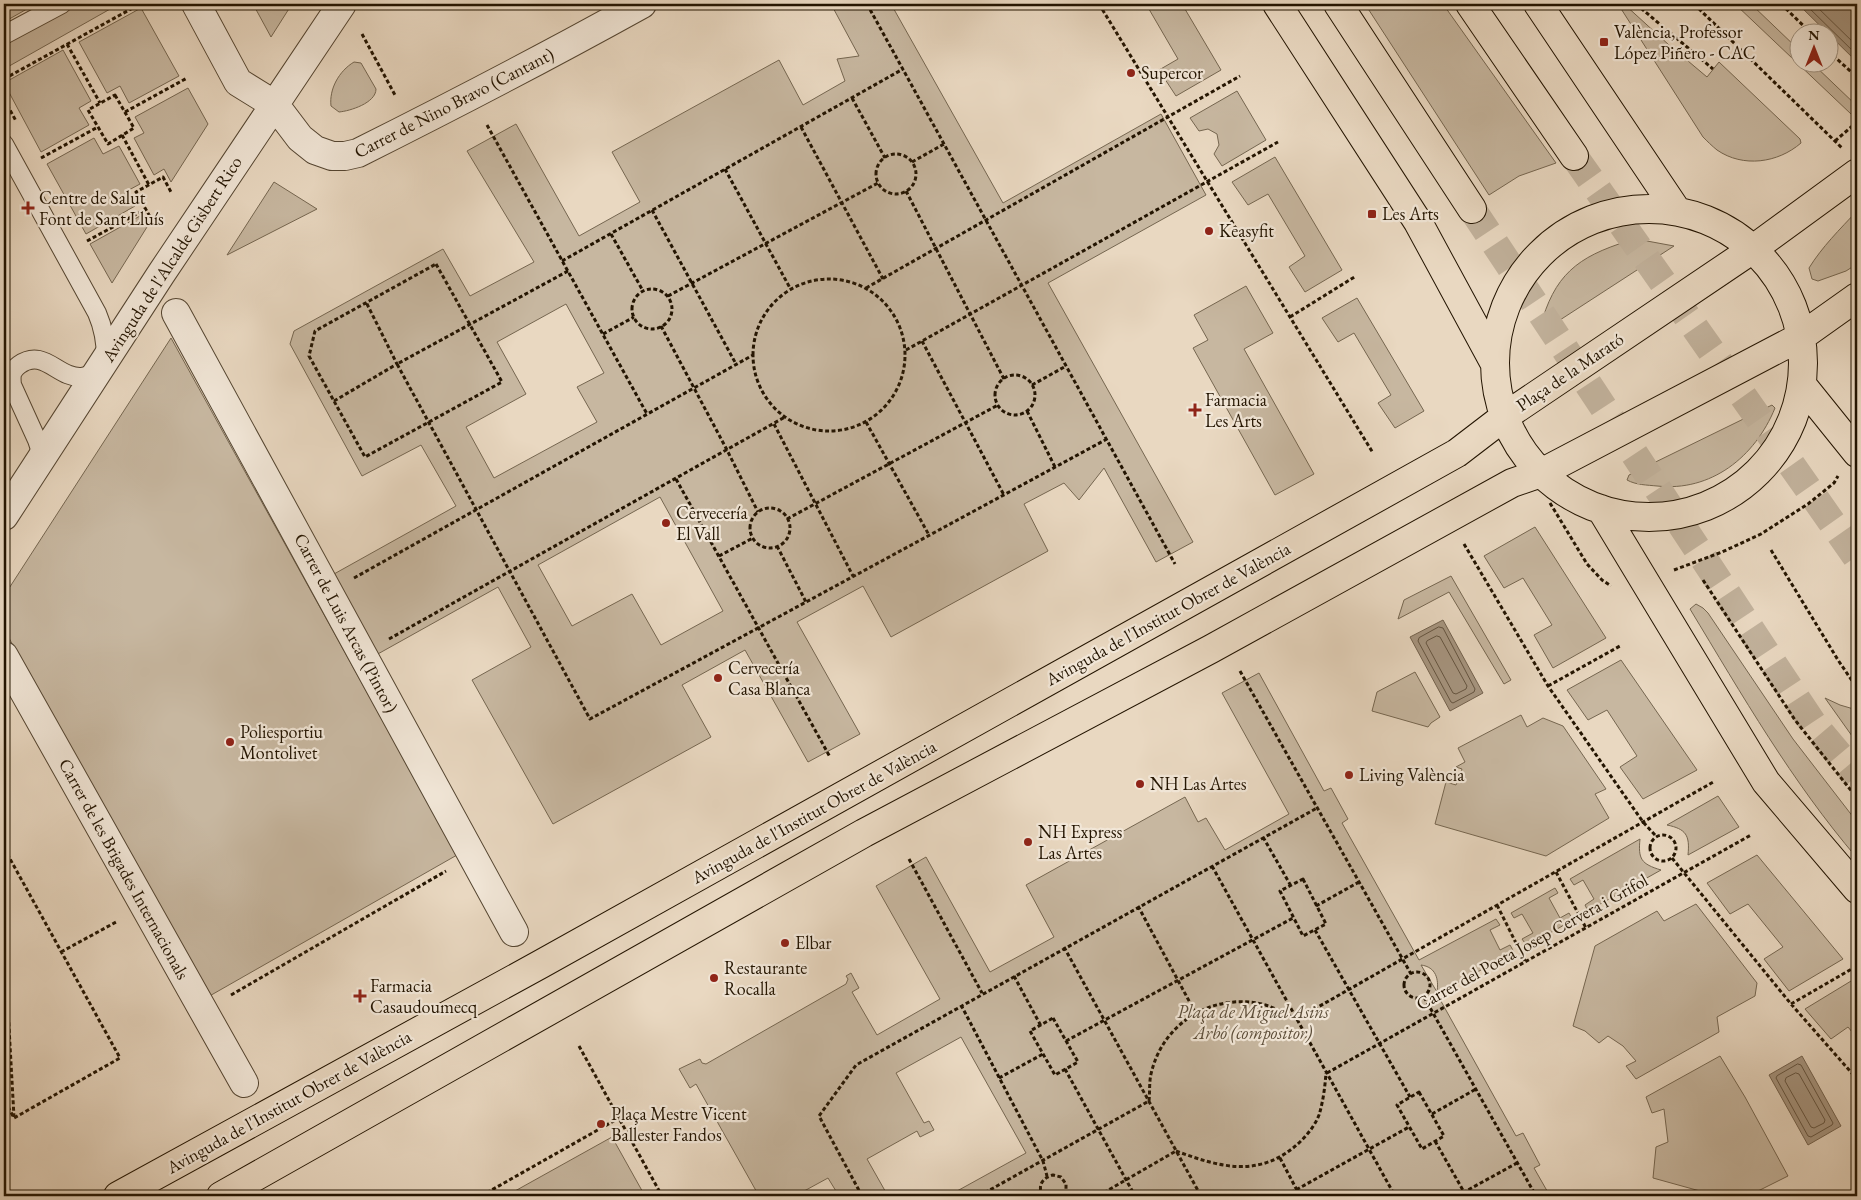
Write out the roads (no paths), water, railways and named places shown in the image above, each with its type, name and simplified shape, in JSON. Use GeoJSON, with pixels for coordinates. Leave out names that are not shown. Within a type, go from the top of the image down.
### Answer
{"type":"FeatureCollection","features":[{"type":"Feature","properties":{"kind":"main road"},"geometry":{"type":"LineString","coordinates":[[1277,4],[1418,222],[1495,364]]}},
{"type":"Feature","properties":{"kind":"main road"},"geometry":{"type":"LineString","coordinates":[[1338,4],[1472,209]]}},
{"type":"Feature","properties":{"kind":"main road"},"geometry":{"type":"LineString","coordinates":[[1470,4],[1574,156]]}},
{"type":"Feature","properties":{"kind":"main road"},"geometry":{"type":"LineString","coordinates":[[1538,4],[1677,211]]}},
{"type":"Feature","properties":{"kind":"main road"},"geometry":{"type":"LineString","coordinates":[[1754,249],[1852,162]]}},
{"type":"Feature","properties":{"kind":"main road","name":"Plaça de la Marató"},"geometry":{"type":"LineString","coordinates":[[1647,209],[1677,211],[1718,225],[1754,249],[1771,267],[1785,288],[1796,312],[1802,336],[1803,386],[1794,418],[1778,448],[1757,474],[1730,494],[1700,509],[1667,516],[1634,516],[1601,510],[1559,488],[1541,473],[1520,447],[1504,417],[1497,391],[1495,364],[1497,334],[1506,305],[1520,279],[1539,255],[1562,236],[1588,221],[1617,212],[1647,209]]}},
{"type":"Feature","properties":{"kind":"main road","name":"Plaça de la Marató"},"geometry":{"type":"LineString","coordinates":[[1504,417],[1754,249]]}},
{"type":"Feature","properties":{"kind":"main road"},"geometry":{"type":"LineString","coordinates":[[221,1196],[864,832],[1211,649],[1512,484],[1541,473],[1802,336],[1857,296]]}},
{"type":"Feature","properties":{"kind":"main road"},"geometry":{"type":"LineString","coordinates":[[1803,386],[1857,453]]}},
{"type":"Feature","properties":{"kind":"main road","name":"Avinguda de l'Institut Obrer de València"},"geometry":{"type":"LineString","coordinates":[[118,1196],[549,960],[1457,453],[1504,417]]}},
{"type":"Feature","properties":{"kind":"main road"},"geometry":{"type":"LineString","coordinates":[[1601,510],[1766,782],[1857,889]]}},
{"type":"Feature","properties":{"kind":"street"},"geometry":{"type":"LineString","coordinates":[[196,4],[238,82],[275,105]]}},
{"type":"Feature","properties":{"kind":"street","name":"Avinguda de l'Alcalde Gisbert Rico"},"geometry":{"type":"LineString","coordinates":[[4,516],[160,274],[342,4]]}},
{"type":"Feature","properties":{"kind":"street","name":"Carrer de Nino Bravo (Cantant)"},"geometry":{"type":"LineString","coordinates":[[275,105],[300,138],[315,150],[332,156],[358,153],[544,58],[642,4]]}},
{"type":"Feature","properties":{"kind":"street","name":"Carrer de Luis Arcas (Pintor)"},"geometry":{"type":"LineString","coordinates":[[176,313],[514,932]]}},
{"type":"Feature","properties":{"kind":"street","name":"Carrer de les Brigades Internacionals"},"geometry":{"type":"LineString","coordinates":[[4,656],[244,1083]]}},
{"type":"Feature","properties":{"kind":"lane"},"geometry":{"type":"LineString","coordinates":[[4,34],[62,4]]}},
{"type":"Feature","properties":{"kind":"lane"},"geometry":{"type":"LineString","coordinates":[[4,144],[97,313],[104,330],[106,343],[104,362],[91,374],[82,377],[72,376],[39,359],[21,363],[14,370],[11,376],[12,385],[40,449],[36,467]]}},
{"type":"Feature","properties":{"kind":"water"},"geometry":{"type":"Polygon","coordinates":[[[1798,4],[1857,4],[1857,62],[1838,43],[1838,22],[1816,22],[1798,4]]]}},
{"type":"Feature","properties":{"kind":"water"},"geometry":{"type":"Polygon","coordinates":[[[1443,620],[1483,693],[1450,711],[1410,637],[1443,620]]]}},
{"type":"Feature","properties":{"kind":"water"},"geometry":{"type":"Polygon","coordinates":[[[1802,1056],[1841,1126],[1808,1145],[1769,1075],[1802,1056]]]}},
{"type":"Feature","properties":{"kind":"tunnel"},"geometry":{"type":"LineString","coordinates":[[1574,156],[1857,558]]}},
{"type":"Feature","properties":{"kind":"tunnel"},"geometry":{"type":"LineString","coordinates":[[1472,209],[1814,725],[1857,776]]}},
{"type":"Feature","properties":{"kind":"place","name":"València, Professor López Piñero - CAC"},"geometry":{"type":"Point","coordinates":[1604,42]}},
{"type":"Feature","properties":{"kind":"place","name":"Supercor"},"geometry":{"type":"Point","coordinates":[1131,73]}},
{"type":"Feature","properties":{"kind":"place","name":"Centre de Salut Font de Sant Lluís"},"geometry":{"type":"Point","coordinates":[28,208]}},
{"type":"Feature","properties":{"kind":"place","name":"Les Arts"},"geometry":{"type":"Point","coordinates":[1372,214]}},
{"type":"Feature","properties":{"kind":"place","name":"Keasyfit"},"geometry":{"type":"Point","coordinates":[1209,231]}},
{"type":"Feature","properties":{"kind":"place","name":"Farmacia Les Arts"},"geometry":{"type":"Point","coordinates":[1195,410]}},
{"type":"Feature","properties":{"kind":"place","name":"Cervecería El Vall"},"geometry":{"type":"Point","coordinates":[666,523]}},
{"type":"Feature","properties":{"kind":"place","name":"Cervecería Casa Blanca"},"geometry":{"type":"Point","coordinates":[718,678]}},
{"type":"Feature","properties":{"kind":"place","name":"Poliesportiu Montolivet"},"geometry":{"type":"Point","coordinates":[230,742]}},
{"type":"Feature","properties":{"kind":"place","name":"Living València"},"geometry":{"type":"Point","coordinates":[1349,775]}},
{"type":"Feature","properties":{"kind":"place","name":"NH Las Artes"},"geometry":{"type":"Point","coordinates":[1140,784]}},
{"type":"Feature","properties":{"kind":"place","name":"NH Express Las Artes"},"geometry":{"type":"Point","coordinates":[1028,842]}},
{"type":"Feature","properties":{"kind":"place","name":"Elbar"},"geometry":{"type":"Point","coordinates":[785,943]}},
{"type":"Feature","properties":{"kind":"place","name":"Restaurante Rocalla"},"geometry":{"type":"Point","coordinates":[714,978]}},
{"type":"Feature","properties":{"kind":"place","name":"Farmacia Casaudoumecq"},"geometry":{"type":"Point","coordinates":[360,996]}},
{"type":"Feature","properties":{"kind":"place","name":"Plaça Mestre Vicent Ballester Fandos"},"geometry":{"type":"Point","coordinates":[601,1124]}},
{"type":"Feature","properties":{"kind":"park label","name":"Plaça de Miguel Asins Arbó (compositor)"},"geometry":{"type":"Point","coordinates":[1253,1022]}}]}
